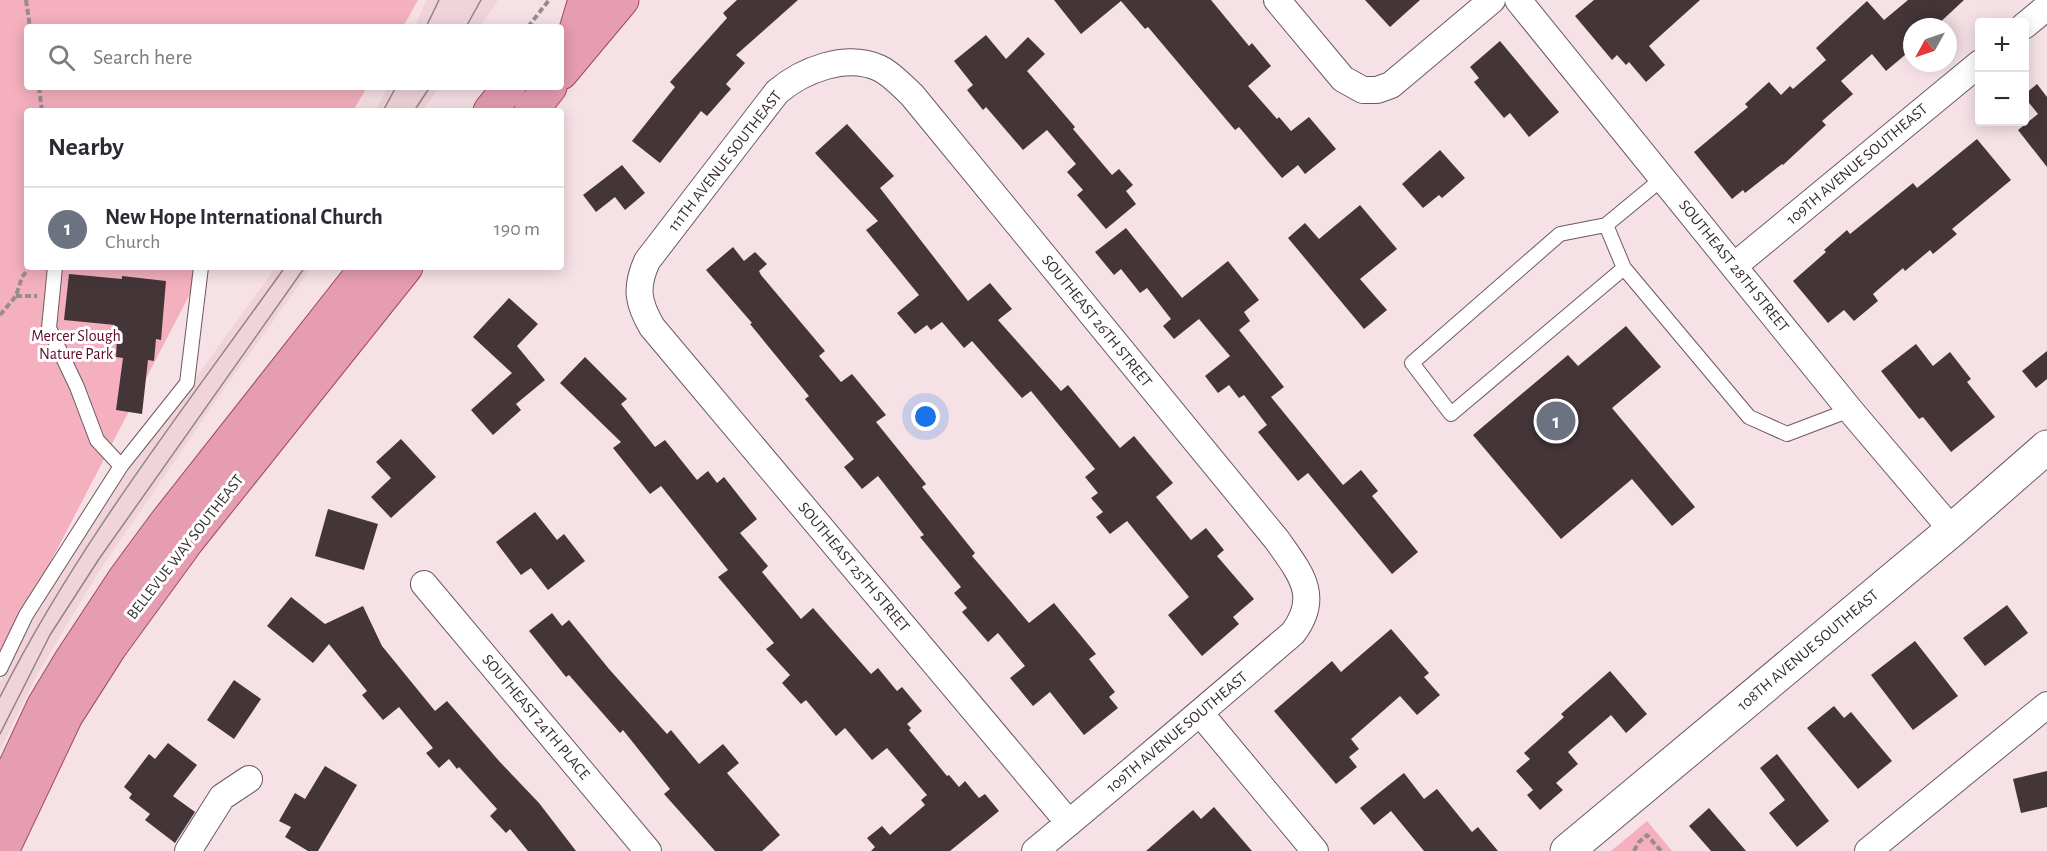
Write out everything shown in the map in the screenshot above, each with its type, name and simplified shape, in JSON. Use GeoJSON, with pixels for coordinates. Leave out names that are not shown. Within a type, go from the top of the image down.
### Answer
{"type":"FeatureCollection","features":[{"type":"Feature","properties":{"kind":"main road"},"geometry":{"type":"LineString","coordinates":[[558,24],[577,0]]}},
{"type":"Feature","properties":{"kind":"main road"},"geometry":{"type":"LineString","coordinates":[[564,65],[572,48],[585,0]]}},
{"type":"Feature","properties":{"kind":"main road"},"geometry":{"type":"LineString","coordinates":[[564,68],[622,0]]}},
{"type":"Feature","properties":{"kind":"main road"},"geometry":{"type":"LineString","coordinates":[[492,108],[507,90]]}},
{"type":"Feature","properties":{"kind":"main road"},"geometry":{"type":"LineString","coordinates":[[533,108],[548,90]]}},
{"type":"Feature","properties":{"kind":"main road","name":"BELLEVUE WAY SOUTHEAST"},"geometry":{"type":"LineString","coordinates":[[0,799],[44,705],[125,578],[365,270]]}},
{"type":"Feature","properties":{"kind":"main road","name":"BELLEVUE WAY SOUTHEAST"},"geometry":{"type":"LineString","coordinates":[[2,851],[66,716],[116,638],[188,540],[404,270]]}},
{"type":"Feature","properties":{"kind":"street"},"geometry":{"type":"LineString","coordinates":[[1277,0],[1343,79],[1363,90],[1377,90],[1391,85],[1492,0]]}},
{"type":"Feature","properties":{"kind":"street","name":"SOUTHEAST 28TH STREET"},"geometry":{"type":"LineString","coordinates":[[1518,0],[1850,410],[1952,530]]}},
{"type":"Feature","properties":{"kind":"street"},"geometry":{"type":"LineString","coordinates":[[2029,23],[2047,7]]}},
{"type":"Feature","properties":{"kind":"street","name":"111TH AVENUE SOUTHEAST"},"geometry":{"type":"LineString","coordinates":[[642,309],[640,276],[647,261],[777,92],[793,78],[811,70],[832,65],[859,63]]}},
{"type":"Feature","properties":{"kind":"street","name":"SOUTHEAST 26TH STREET"},"geometry":{"type":"LineString","coordinates":[[859,63],[879,68],[895,79],[920,105],[1277,540],[1297,569],[1307,590],[1307,604]]}},
{"type":"Feature","properties":{"kind":"street","name":"109TH AVENUE SOUTHEAST"},"geometry":{"type":"LineString","coordinates":[[1734,266],[1975,67]]}},
{"type":"Feature","properties":{"kind":"street","name":"SOUTHEAST 25TH STREET"},"geometry":{"type":"LineString","coordinates":[[642,309],[652,327],[1069,824]]}},
{"type":"Feature","properties":{"kind":"street","name":"108TH AVENUE SOUTHEAST"},"geometry":{"type":"LineString","coordinates":[[1567,851],[1952,530],[2047,447]]}},
{"type":"Feature","properties":{"kind":"street","name":"SOUTHEAST 24TH PLACE"},"geometry":{"type":"LineString","coordinates":[[424,584],[648,851]]}},
{"type":"Feature","properties":{"kind":"street","name":"109TH AVENUE SOUTHEAST"},"geometry":{"type":"LineString","coordinates":[[1035,851],[1293,633],[1303,620],[1307,604]]}},
{"type":"Feature","properties":{"kind":"street"},"geometry":{"type":"LineString","coordinates":[[1868,851],[2047,705]]}},
{"type":"Feature","properties":{"kind":"street"},"geometry":{"type":"LineString","coordinates":[[1200,713],[1315,851]]}},
{"type":"Feature","properties":{"kind":"street"},"geometry":{"type":"LineString","coordinates":[[188,851],[222,797],[249,779]]}},
{"type":"Feature","properties":{"kind":"lane"},"geometry":{"type":"LineString","coordinates":[[1624,268],[1451,414],[1412,363],[1560,234],[1606,225],[1663,178]]}},
{"type":"Feature","properties":{"kind":"lane"},"geometry":{"type":"LineString","coordinates":[[1606,225],[1624,268],[1749,417],[1787,434],[1850,410]]}},
{"type":"Feature","properties":{"kind":"lane"},"geometry":{"type":"LineString","coordinates":[[55,270],[49,328],[77,387],[97,440],[122,466]]}},
{"type":"Feature","properties":{"kind":"lane"},"geometry":{"type":"LineString","coordinates":[[0,669],[26,615],[122,466],[186,383],[201,270]]}},
{"type":"Feature","properties":{"kind":"path"},"geometry":{"type":"LineString","coordinates":[[26,0],[30,24]]}},
{"type":"Feature","properties":{"kind":"path"},"geometry":{"type":"LineString","coordinates":[[530,24],[549,0]]}},
{"type":"Feature","properties":{"kind":"path"},"geometry":{"type":"LineString","coordinates":[[39,90],[42,108]]}},
{"type":"Feature","properties":{"kind":"path"},"geometry":{"type":"LineString","coordinates":[[0,315],[16,296],[22,277],[28,270]]}},
{"type":"Feature","properties":{"kind":"path"},"geometry":{"type":"LineString","coordinates":[[1634,851],[1647,835],[1661,851]]}},
{"type":"Feature","properties":{"kind":"shaded area"},"geometry":{"type":"Polygon","coordinates":[[[426,0],[498,0],[482,24],[416,24],[426,0]]]}},
{"type":"Feature","properties":{"kind":"shaded area"},"geometry":{"type":"Polygon","coordinates":[[[386,90],[437,90],[424,108],[377,108],[386,90]]]}},
{"type":"Feature","properties":{"kind":"shaded area"},"geometry":{"type":"Polygon","coordinates":[[[274,270],[310,270],[224,389],[98,573],[37,675],[0,750],[0,682],[47,594],[123,478],[274,270]]]}},
{"type":"Feature","properties":{"kind":"green space","name":"Mercer Slough Nature Park"},"geometry":{"type":"Polygon","coordinates":[[[0,0],[418,0],[405,24],[24,24],[24,90],[365,90],[355,108],[24,108],[24,270],[202,270],[0,659],[0,0]]]}},
{"type":"Feature","properties":{"kind":"green space"},"geometry":{"type":"Polygon","coordinates":[[[1647,821],[1672,851],[1611,851],[1647,821]]]}},
{"type":"Feature","properties":{"kind":"building"},"geometry":{"type":"Polygon","coordinates":[[[737,0],[798,0],[736,55],[745,63],[726,84],[731,89],[707,116],[701,111],[660,163],[632,141],[675,87],[670,82],[727,18],[723,13],[737,0]]]}},
{"type":"Feature","properties":{"kind":"building"},"geometry":{"type":"Polygon","coordinates":[[[1054,0],[1211,0],[1249,46],[1252,43],[1271,66],[1248,86],[1277,119],[1279,117],[1291,131],[1309,117],[1336,149],[1305,174],[1298,165],[1282,178],[1239,127],[1235,130],[1148,27],[1145,29],[1121,1],[1081,34],[1054,0]]]}},
{"type":"Feature","properties":{"kind":"building"},"geometry":{"type":"Polygon","coordinates":[[[1365,0],[1420,0],[1390,27],[1365,0]]]}},
{"type":"Feature","properties":{"kind":"building"},"geometry":{"type":"Polygon","coordinates":[[[1594,0],[1700,0],[1649,46],[1665,65],[1646,82],[1629,62],[1626,65],[1617,55],[1612,60],[1575,16],[1594,0]]]}},
{"type":"Feature","properties":{"kind":"building"},"geometry":{"type":"Polygon","coordinates":[[[1908,0],[1964,0],[1945,18],[1903,18],[1903,57],[1886,71],[1872,54],[1841,81],[1853,94],[1822,121],[1826,125],[1783,165],[1745,193],[1743,190],[1732,199],[1694,152],[1748,107],[1745,104],[1769,82],[1781,95],[1790,86],[1793,89],[1826,60],[1816,48],[1867,1],[1884,20],[1908,0]]]}},
{"type":"Feature","properties":{"kind":"building"},"geometry":{"type":"Polygon","coordinates":[[[986,35],[1006,59],[1028,37],[1045,54],[1027,71],[1112,175],[1119,169],[1133,185],[1126,191],[1136,204],[1106,229],[1077,195],[1083,190],[1067,172],[1076,164],[1047,130],[1023,150],[986,107],[983,110],[967,90],[973,85],[954,61],[986,35]]]}},
{"type":"Feature","properties":{"kind":"building"},"geometry":{"type":"Polygon","coordinates":[[[1500,41],[1559,112],[1529,137],[1510,113],[1504,118],[1474,82],[1479,78],[1470,67],[1500,41]]]}},
{"type":"Feature","properties":{"kind":"building"},"geometry":{"type":"Polygon","coordinates":[[[2037,84],[2047,97],[2047,167],[2018,130],[2023,126],[2029,126],[2029,121],[2038,114],[2029,103],[2029,91],[2037,84]]]}},
{"type":"Feature","properties":{"kind":"building"},"geometry":{"type":"Polygon","coordinates":[[[847,124],[894,176],[880,188],[968,301],[990,283],[1012,309],[998,320],[1061,391],[1068,385],[1120,448],[1134,436],[1173,483],[1156,497],[1191,540],[1206,528],[1224,550],[1217,556],[1254,599],[1233,617],[1239,624],[1202,656],[1168,615],[1189,597],[1127,521],[1110,534],[1096,517],[1103,512],[1091,498],[1098,493],[1085,477],[1095,469],[1031,391],[1022,398],[972,341],[964,348],[942,322],[931,330],[927,325],[915,334],[897,313],[919,295],[866,230],[878,221],[815,153],[847,124]]]}},
{"type":"Feature","properties":{"kind":"building"},"geometry":{"type":"Polygon","coordinates":[[[1977,139],[2011,180],[1952,229],[1957,234],[1933,254],[1930,250],[1905,271],[1903,268],[1873,294],[1878,301],[1854,321],[1844,310],[1828,323],[1793,281],[1847,230],[1850,234],[1913,183],[1917,188],[1977,139]]]}},
{"type":"Feature","properties":{"kind":"building"},"geometry":{"type":"Polygon","coordinates":[[[1440,150],[1465,178],[1442,198],[1439,195],[1423,208],[1402,184],[1440,150]]]}},
{"type":"Feature","properties":{"kind":"building"},"geometry":{"type":"Polygon","coordinates":[[[622,165],[645,193],[625,210],[615,197],[596,212],[583,195],[622,165]]]}},
{"type":"Feature","properties":{"kind":"building"},"geometry":{"type":"Polygon","coordinates":[[[1360,205],[1397,249],[1360,279],[1387,310],[1364,329],[1288,238],[1305,223],[1319,239],[1360,205]]]}},
{"type":"Feature","properties":{"kind":"building"},"geometry":{"type":"Polygon","coordinates":[[[1126,228],[1182,298],[1228,261],[1259,300],[1244,312],[1250,321],[1239,330],[1284,387],[1271,397],[1343,485],[1361,470],[1378,491],[1372,496],[1418,552],[1392,574],[1308,473],[1298,481],[1258,432],[1267,425],[1244,395],[1239,398],[1229,385],[1218,393],[1205,376],[1230,356],[1199,319],[1174,339],[1163,326],[1171,319],[1147,288],[1140,293],[1121,269],[1114,275],[1095,252],[1126,228]]]}},
{"type":"Feature","properties":{"kind":"building"},"geometry":{"type":"Polygon","coordinates":[[[733,247],[744,261],[755,252],[767,264],[759,271],[761,275],[825,351],[819,356],[841,382],[852,374],[886,415],[876,422],[926,484],[922,487],[975,553],[972,556],[1029,623],[1054,603],[1096,654],[1089,659],[1115,692],[1109,697],[1118,708],[1084,735],[1050,692],[1033,706],[1010,678],[1025,666],[998,633],[988,642],[962,612],[967,608],[954,593],[961,587],[920,537],[924,535],[878,476],[862,489],[844,467],[854,459],[805,399],[809,396],[750,324],[752,323],[706,270],[733,247]]]}},
{"type":"Feature","properties":{"kind":"building"},"geometry":{"type":"Polygon","coordinates":[[[69,274],[122,279],[122,276],[166,281],[161,340],[156,339],[154,361],[148,360],[142,414],[116,410],[123,358],[116,357],[115,325],[64,320],[69,274]]]}},
{"type":"Feature","properties":{"kind":"building"},"geometry":{"type":"Polygon","coordinates":[[[509,298],[538,324],[517,346],[545,380],[516,404],[521,410],[493,435],[471,410],[512,373],[473,337],[509,298]]]}},
{"type":"Feature","properties":{"kind":"building"},"geometry":{"type":"Polygon","coordinates":[[[1626,326],[1661,367],[1612,408],[1695,507],[1672,526],[1632,479],[1561,539],[1473,435],[1568,355],[1578,366],[1626,326]]]}},
{"type":"Feature","properties":{"kind":"building"},"geometry":{"type":"Polygon","coordinates":[[[1916,344],[1933,366],[1950,352],[1971,379],[1967,382],[1995,417],[1951,452],[1923,417],[1919,419],[1881,371],[1916,344]]]}},
{"type":"Feature","properties":{"kind":"building"},"geometry":{"type":"Polygon","coordinates":[[[2047,351],[2047,379],[2036,388],[2022,371],[2047,351]]]}},
{"type":"Feature","properties":{"kind":"building"},"geometry":{"type":"Polygon","coordinates":[[[585,357],[627,399],[621,404],[655,447],[665,440],[697,480],[708,471],[717,483],[724,477],[757,519],[740,533],[768,566],[762,572],[801,619],[813,608],[871,674],[878,668],[897,691],[902,687],[922,711],[907,724],[911,728],[909,730],[959,787],[965,781],[979,798],[985,794],[999,811],[950,851],[871,851],[875,847],[867,838],[882,826],[890,835],[925,805],[921,800],[927,795],[887,748],[872,760],[845,728],[836,736],[806,700],[801,704],[782,683],[790,675],[766,649],[774,643],[718,577],[728,570],[661,486],[650,494],[613,448],[621,442],[560,383],[585,357]]]}},
{"type":"Feature","properties":{"kind":"building"},"geometry":{"type":"Polygon","coordinates":[[[401,439],[436,477],[391,518],[371,497],[391,478],[376,462],[401,439]]]}},
{"type":"Feature","properties":{"kind":"building"},"geometry":{"type":"Polygon","coordinates":[[[328,509],[378,524],[364,570],[315,556],[328,509]]]}},
{"type":"Feature","properties":{"kind":"building"},"geometry":{"type":"Polygon","coordinates":[[[535,512],[557,540],[564,534],[585,561],[548,590],[531,568],[521,575],[496,542],[535,512]]]}},
{"type":"Feature","properties":{"kind":"building"},"geometry":{"type":"Polygon","coordinates":[[[291,597],[325,624],[363,606],[382,646],[435,711],[447,701],[539,803],[576,851],[528,851],[510,829],[506,833],[490,816],[497,809],[459,767],[457,769],[449,759],[439,768],[426,753],[433,748],[399,707],[383,720],[362,695],[367,691],[329,644],[313,663],[267,626],[291,597]]]}},
{"type":"Feature","properties":{"kind":"building"},"geometry":{"type":"Polygon","coordinates":[[[2007,605],[2028,633],[1985,666],[1963,638],[2007,605]]]}},
{"type":"Feature","properties":{"kind":"building"},"geometry":{"type":"Polygon","coordinates":[[[552,613],[562,626],[569,620],[667,734],[671,730],[699,764],[723,744],[739,763],[727,773],[780,835],[762,851],[715,851],[664,794],[670,789],[623,730],[620,733],[569,675],[566,677],[529,631],[552,613]]]}},
{"type":"Feature","properties":{"kind":"building"},"geometry":{"type":"Polygon","coordinates":[[[1391,629],[1429,673],[1424,677],[1440,695],[1417,715],[1400,696],[1351,739],[1359,749],[1349,757],[1357,767],[1336,784],[1274,711],[1332,661],[1341,672],[1391,629]]]}},
{"type":"Feature","properties":{"kind":"building"},"geometry":{"type":"Polygon","coordinates":[[[1915,641],[1958,696],[1913,730],[1871,675],[1915,641]]]}},
{"type":"Feature","properties":{"kind":"building"},"geometry":{"type":"Polygon","coordinates":[[[1610,671],[1647,714],[1626,733],[1611,715],[1568,752],[1578,764],[1556,783],[1563,790],[1540,810],[1527,795],[1533,790],[1516,771],[1530,759],[1524,753],[1564,717],[1561,714],[1610,671]]]}},
{"type":"Feature","properties":{"kind":"building"},"geometry":{"type":"Polygon","coordinates":[[[234,680],[261,699],[234,739],[207,720],[234,680]]]}},
{"type":"Feature","properties":{"kind":"building"},"geometry":{"type":"Polygon","coordinates":[[[1834,706],[1844,718],[1851,712],[1892,761],[1858,789],[1807,728],[1834,706]]]}},
{"type":"Feature","properties":{"kind":"building"},"geometry":{"type":"Polygon","coordinates":[[[168,743],[197,765],[173,796],[195,812],[175,843],[145,820],[150,814],[129,798],[132,794],[124,787],[149,754],[155,759],[168,743]]]}},
{"type":"Feature","properties":{"kind":"building"},"geometry":{"type":"Polygon","coordinates":[[[1777,754],[1829,821],[1797,847],[1769,813],[1785,800],[1760,768],[1777,754]]]}},
{"type":"Feature","properties":{"kind":"building"},"geometry":{"type":"Polygon","coordinates":[[[325,766],[357,785],[318,851],[308,851],[285,837],[291,827],[279,821],[295,793],[305,799],[325,766]]]}},
{"type":"Feature","properties":{"kind":"building"},"geometry":{"type":"Polygon","coordinates":[[[2047,771],[2047,807],[2021,813],[2013,779],[2047,771]]]}},
{"type":"Feature","properties":{"kind":"building"},"geometry":{"type":"Polygon","coordinates":[[[1404,773],[1424,799],[1437,789],[1472,832],[1478,827],[1498,851],[1424,851],[1391,811],[1374,825],[1360,808],[1404,773]]]}},
{"type":"Feature","properties":{"kind":"building"},"geometry":{"type":"Polygon","coordinates":[[[1214,807],[1252,851],[1146,851],[1193,810],[1201,819],[1214,807]]]}},
{"type":"Feature","properties":{"kind":"building"},"geometry":{"type":"Polygon","coordinates":[[[1709,808],[1746,851],[1711,851],[1689,826],[1709,808]]]}},
{"type":"Feature","properties":{"kind":"tram line"},"geometry":{"type":"LineString","coordinates":[[427,24],[439,0]]}},
{"type":"Feature","properties":{"kind":"tram line"},"geometry":{"type":"LineString","coordinates":[[468,24],[481,0]]}},
{"type":"Feature","properties":{"kind":"tram line"},"geometry":{"type":"LineString","coordinates":[[385,108],[394,90]]}},
{"type":"Feature","properties":{"kind":"tram line"},"geometry":{"type":"LineString","coordinates":[[416,108],[428,90]]}},
{"type":"Feature","properties":{"kind":"tram line"},"geometry":{"type":"LineString","coordinates":[[0,697],[30,640],[98,530],[283,270]]}},
{"type":"Feature","properties":{"kind":"tram line"},"geometry":{"type":"LineString","coordinates":[[0,734],[50,635],[99,559],[303,270]]}},
{"type":"Feature","properties":{"kind":"place","name":"New Hope International Church"},"geometry":{"type":"Point","coordinates":[1556,421]}}]}
